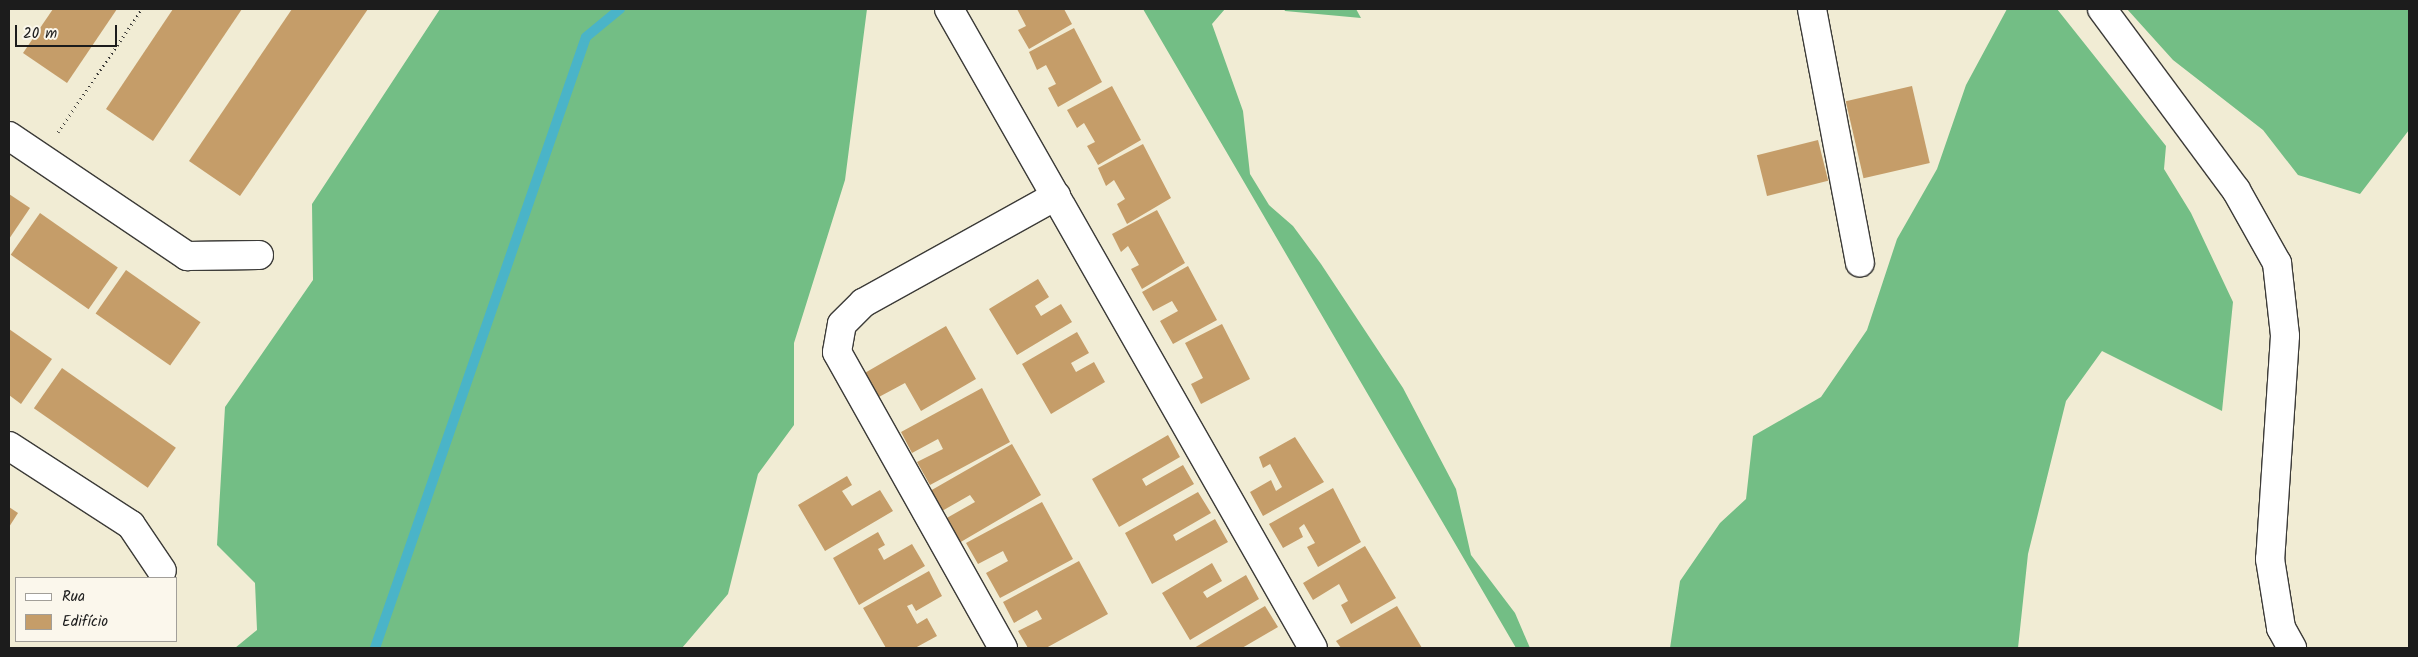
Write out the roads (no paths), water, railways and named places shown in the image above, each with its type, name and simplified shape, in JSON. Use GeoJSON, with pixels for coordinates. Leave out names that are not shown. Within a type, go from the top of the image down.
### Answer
{"type":"FeatureCollection","features":[{"type":"Feature","properties":{"kind":"lane"},"geometry":{"type":"LineString","coordinates":[[949,9],[1313,648]]}},
{"type":"Feature","properties":{"kind":"lane"},"geometry":{"type":"LineString","coordinates":[[1812,9],[1860,264]]}},
{"type":"Feature","properties":{"kind":"lane"},"geometry":{"type":"LineString","coordinates":[[2102,9],[2236,190],[2277,263],[2285,336],[2270,559],[2282,628],[2292,648]]}},
{"type":"Feature","properties":{"kind":"lane"},"geometry":{"type":"LineString","coordinates":[[9,136],[186,256],[259,255]]}},
{"type":"Feature","properties":{"kind":"lane"},"geometry":{"type":"LineString","coordinates":[[1003,648],[837,352],[842,324],[863,303],[1056,196]]}},
{"type":"Feature","properties":{"kind":"lane"},"geometry":{"type":"LineString","coordinates":[[9,446],[131,526],[162,571]]}},
{"type":"Feature","properties":{"kind":"waterway"},"geometry":{"type":"LineString","coordinates":[[375,648],[586,37],[620,9]]}}]}
